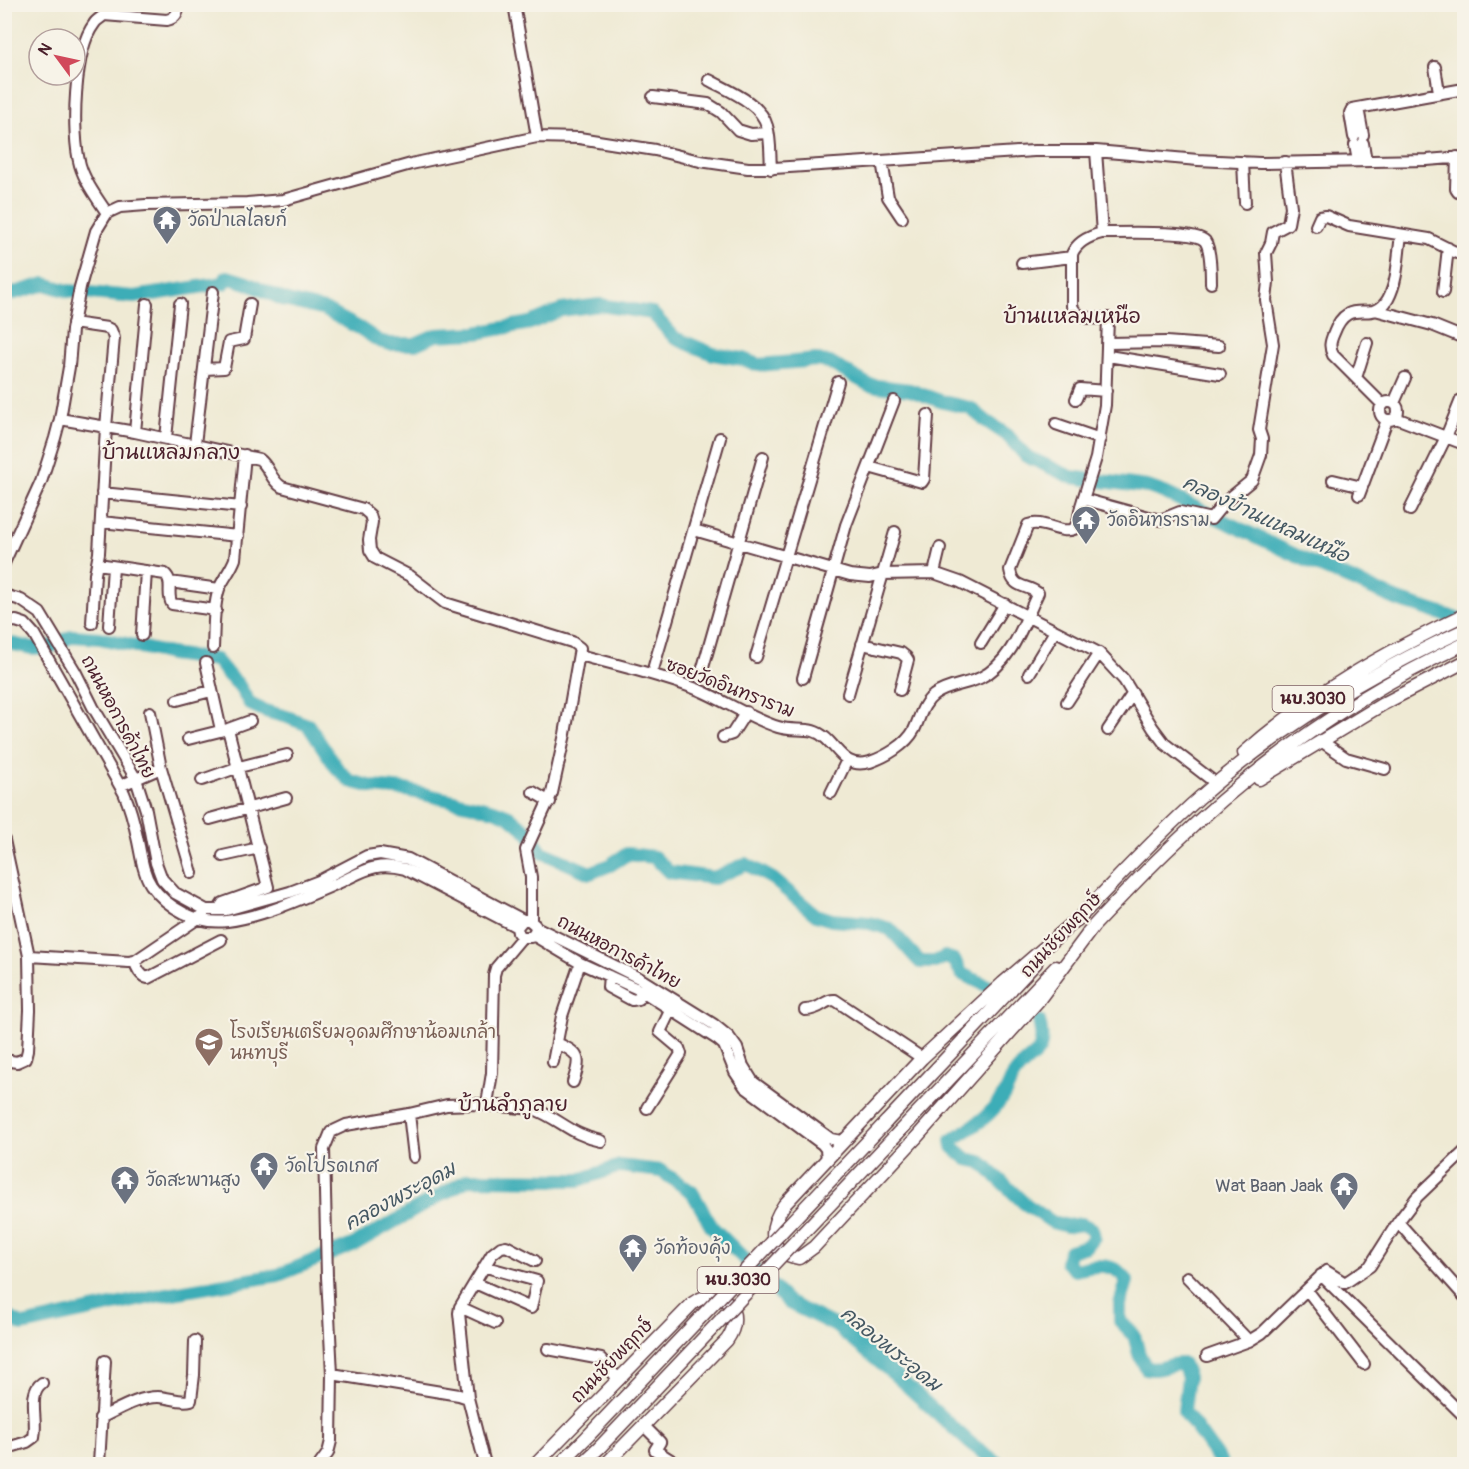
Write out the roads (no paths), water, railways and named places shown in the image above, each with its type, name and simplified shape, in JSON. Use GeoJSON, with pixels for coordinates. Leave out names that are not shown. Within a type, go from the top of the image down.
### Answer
{"type":"FeatureCollection","features":[{"type":"Feature","properties":{"kind":"main road","name":"ถนนชัยพฤกษ์"},"geometry":{"type":"LineString","coordinates":[[1201,796],[1213,781],[1289,716],[1383,656],[1464,615]]}},
{"type":"Feature","properties":{"kind":"main road","name":"ถนนชัยพฤกษ์"},"geometry":{"type":"LineString","coordinates":[[560,1464],[1150,844],[1201,796],[1304,719],[1367,680],[1464,630]]}},
{"type":"Feature","properties":{"kind":"main road","name":"ถนนชัยพฤกษ์"},"geometry":{"type":"LineString","coordinates":[[582,1464],[1175,843],[1227,797],[1320,725],[1348,707],[1464,644]]}},
{"type":"Feature","properties":{"kind":"main road","name":"นบ.3030"},"geometry":{"type":"LineString","coordinates":[[1320,741],[1383,704],[1464,662]]}},
{"type":"Feature","properties":{"kind":"main road"},"geometry":{"type":"LineString","coordinates":[[1227,797],[1320,741]]}},
{"type":"Feature","properties":{"kind":"main road"},"geometry":{"type":"LineString","coordinates":[[1081,916],[1003,983],[922,1058],[784,1205],[776,1218],[773,1230],[774,1242],[781,1252],[799,1258],[814,1247],[915,1139],[1038,1001],[1093,927]]}},
{"type":"Feature","properties":{"kind":"main road","name":"ถนนชัยพฤกษ์"},"geometry":{"type":"LineString","coordinates":[[536,1464],[693,1303],[705,1297],[712,1297],[720,1298],[730,1305],[734,1314],[734,1325],[727,1340],[609,1464]]}},
{"type":"Feature","properties":{"kind":"street"},"geometry":{"type":"LineString","coordinates":[[107,213],[90,188],[76,147],[76,91],[82,51],[94,22],[104,15],[167,20],[173,19],[177,14],[179,4]]}},
{"type":"Feature","properties":{"kind":"street"},"geometry":{"type":"LineString","coordinates":[[514,4],[537,137]]}},
{"type":"Feature","properties":{"kind":"street"},"geometry":{"type":"LineString","coordinates":[[1435,67],[1439,92]]}},
{"type":"Feature","properties":{"kind":"street"},"geometry":{"type":"LineString","coordinates":[[710,80],[749,103],[767,125],[771,168]]}},
{"type":"Feature","properties":{"kind":"street"},"geometry":{"type":"LineString","coordinates":[[1362,161],[1354,109],[1464,88]]}},
{"type":"Feature","properties":{"kind":"street"},"geometry":{"type":"LineString","coordinates":[[653,97],[708,104],[721,112],[738,130],[744,133],[768,134]]}},
{"type":"Feature","properties":{"kind":"street"},"geometry":{"type":"LineString","coordinates":[[4,562],[41,482],[60,419],[77,302],[96,231],[107,213],[120,207],[283,200],[411,164],[537,137],[579,138],[748,168],[1034,151],[1096,151],[1243,162],[1427,160],[1461,157],[1456,189],[1458,192],[1464,192]]}},
{"type":"Feature","properties":{"kind":"street"},"geometry":{"type":"LineString","coordinates":[[1096,151],[1102,232]]}},
{"type":"Feature","properties":{"kind":"street"},"geometry":{"type":"LineString","coordinates":[[882,161],[888,197],[902,218]]}},
{"type":"Feature","properties":{"kind":"street"},"geometry":{"type":"LineString","coordinates":[[1243,162],[1245,203]]}},
{"type":"Feature","properties":{"kind":"street"},"geometry":{"type":"LineString","coordinates":[[1083,499],[1160,520],[1180,512],[1214,516],[1225,502],[1252,481],[1261,455],[1262,439],[1259,430],[1273,344],[1266,300],[1268,282],[1266,253],[1273,232],[1289,222],[1291,207],[1285,162]]}},
{"type":"Feature","properties":{"kind":"street"},"geometry":{"type":"LineString","coordinates":[[1316,226],[1320,217],[1326,216],[1349,226],[1429,239],[1457,253],[1464,253]]}},
{"type":"Feature","properties":{"kind":"street"},"geometry":{"type":"LineString","coordinates":[[831,793],[847,760],[860,763],[871,762],[906,741],[912,734],[926,703],[933,696],[945,688],[978,679],[999,666],[1038,593],[1016,584],[1012,578],[1011,570],[1028,525],[1043,524],[1071,531],[1078,522],[1100,439],[1106,391],[1108,318],[1081,316],[1074,312],[1072,257],[1074,249],[1078,244],[1102,232],[1162,233],[1200,237],[1209,249],[1211,283]]}},
{"type":"Feature","properties":{"kind":"street"},"geometry":{"type":"LineString","coordinates":[[1333,480],[1361,491],[1391,419],[1398,412],[1356,378],[1333,356],[1330,347],[1331,339],[1343,316],[1350,312],[1375,310],[1382,307],[1388,300],[1393,286],[1401,235]]}},
{"type":"Feature","properties":{"kind":"street"},"geometry":{"type":"LineString","coordinates":[[1443,292],[1448,248]]}},
{"type":"Feature","properties":{"kind":"street"},"geometry":{"type":"LineString","coordinates":[[1022,263],[1072,257]]}},
{"type":"Feature","properties":{"kind":"street"},"geometry":{"type":"LineString","coordinates":[[195,444],[213,292]]}},
{"type":"Feature","properties":{"kind":"street"},"geometry":{"type":"LineString","coordinates":[[135,432],[147,304]]}},
{"type":"Feature","properties":{"kind":"street"},"geometry":{"type":"LineString","coordinates":[[166,438],[180,304]]}},
{"type":"Feature","properties":{"kind":"street"},"geometry":{"type":"LineString","coordinates":[[205,369],[224,368],[229,342],[244,339],[250,304]]}},
{"type":"Feature","properties":{"kind":"street"},"geometry":{"type":"LineString","coordinates":[[1375,310],[1432,325],[1464,338]]}},
{"type":"Feature","properties":{"kind":"street"},"geometry":{"type":"LineString","coordinates":[[73,323],[107,328],[113,334],[92,623]]}},
{"type":"Feature","properties":{"kind":"street"},"geometry":{"type":"LineString","coordinates":[[1108,343],[1166,342],[1219,346]]}},
{"type":"Feature","properties":{"kind":"street"},"geometry":{"type":"LineString","coordinates":[[1356,378],[1367,343]]}},
{"type":"Feature","properties":{"kind":"street"},"geometry":{"type":"LineString","coordinates":[[1108,356],[1220,374]]}},
{"type":"Feature","properties":{"kind":"street"},"geometry":{"type":"LineString","coordinates":[[1388,404],[1405,378]]}},
{"type":"Feature","properties":{"kind":"street"},"geometry":{"type":"LineString","coordinates":[[756,657],[838,382]]}},
{"type":"Feature","properties":{"kind":"street"},"geometry":{"type":"LineString","coordinates":[[1076,399],[1080,389],[1106,391]]}},
{"type":"Feature","properties":{"kind":"street"},"geometry":{"type":"LineString","coordinates":[[1410,510],[1446,437],[1461,400]]}},
{"type":"Feature","properties":{"kind":"street"},"geometry":{"type":"LineString","coordinates":[[803,678],[846,525],[894,401]]}},
{"type":"Feature","properties":{"kind":"street"},"geometry":{"type":"LineString","coordinates":[[869,467],[922,482],[928,415]]}},
{"type":"Feature","properties":{"kind":"street"},"geometry":{"type":"LineString","coordinates":[[60,419],[166,438],[262,460],[274,482],[282,487],[363,509],[370,515],[372,522],[369,540],[370,550],[375,558],[411,576],[445,603],[572,642],[580,648],[550,802],[526,850],[531,877],[527,928],[496,968],[494,975],[492,1073],[487,1104]]}},
{"type":"Feature","properties":{"kind":"street"},"geometry":{"type":"LineString","coordinates":[[1391,419],[1464,444]]}},
{"type":"Feature","properties":{"kind":"street"},"geometry":{"type":"LineString","coordinates":[[1056,424],[1100,439]]}},
{"type":"Feature","properties":{"kind":"street"},"geometry":{"type":"LineString","coordinates":[[654,666],[720,438]]}},
{"type":"Feature","properties":{"kind":"street"},"geometry":{"type":"LineString","coordinates":[[213,648],[219,589],[231,571],[235,559],[245,455]]}},
{"type":"Feature","properties":{"kind":"street"},"geometry":{"type":"LineString","coordinates":[[700,678],[763,457]]}},
{"type":"Feature","properties":{"kind":"street"},"geometry":{"type":"LineString","coordinates":[[102,493],[241,507]]}},
{"type":"Feature","properties":{"kind":"street"},"geometry":{"type":"LineString","coordinates":[[101,522],[238,536]]}},
{"type":"Feature","properties":{"kind":"street"},"geometry":{"type":"LineString","coordinates":[[694,530],[832,572],[870,577],[883,574],[934,573],[960,582],[1099,653],[1124,680],[1165,744],[1213,781]]}},
{"type":"Feature","properties":{"kind":"street"},"geometry":{"type":"LineString","coordinates":[[848,694],[895,532]]}},
{"type":"Feature","properties":{"kind":"street"},"geometry":{"type":"LineString","coordinates":[[934,573],[940,548]]}},
{"type":"Feature","properties":{"kind":"street"},"geometry":{"type":"LineString","coordinates":[[98,564],[165,574],[169,577],[172,604],[216,610]]}},
{"type":"Feature","properties":{"kind":"street"},"geometry":{"type":"LineString","coordinates":[[109,626],[113,567]]}},
{"type":"Feature","properties":{"kind":"street"},"geometry":{"type":"LineString","coordinates":[[142,635],[146,571]]}},
{"type":"Feature","properties":{"kind":"street"},"geometry":{"type":"LineString","coordinates":[[170,582],[219,589]]}},
{"type":"Feature","properties":{"kind":"street","name":"ถนนหอการค้าไทย"},"geometry":{"type":"LineString","coordinates":[[4,595],[21,600],[40,613],[48,624],[136,779],[146,810],[156,862],[162,879],[175,894],[202,915]]}},
{"type":"Feature","properties":{"kind":"street"},"geometry":{"type":"LineString","coordinates":[[981,643],[1005,604]]}},
{"type":"Feature","properties":{"kind":"street","name":"ถนนหอการค้าไทย"},"geometry":{"type":"LineString","coordinates":[[4,622],[16,621],[25,624],[52,662],[130,808],[142,865],[150,884],[177,910],[226,921],[269,910],[380,865],[405,869],[527,928],[639,978],[712,1024],[729,1037],[737,1048],[743,1066],[753,1082],[822,1144],[826,1149],[827,1160]]}},
{"type":"Feature","properties":{"kind":"street"},"geometry":{"type":"LineString","coordinates":[[1029,674],[1055,631]]}},
{"type":"Feature","properties":{"kind":"street"},"geometry":{"type":"LineString","coordinates":[[862,644],[901,653],[906,657],[908,660],[900,690]]}},
{"type":"Feature","properties":{"kind":"street"},"geometry":{"type":"LineString","coordinates":[[1067,702],[1099,653]]}},
{"type":"Feature","properties":{"kind":"street","name":"ซอยวัดอินทราราม"},"geometry":{"type":"LineString","coordinates":[[580,655],[691,687],[777,726],[820,734],[847,760]]}},
{"type":"Feature","properties":{"kind":"street"},"geometry":{"type":"LineString","coordinates":[[206,663],[211,691],[239,767],[269,892]]}},
{"type":"Feature","properties":{"kind":"street"},"geometry":{"type":"LineString","coordinates":[[177,700],[211,691]]}},
{"type":"Feature","properties":{"kind":"street"},"geometry":{"type":"LineString","coordinates":[[1108,730],[1133,693]]}},
{"type":"Feature","properties":{"kind":"street"},"geometry":{"type":"LineString","coordinates":[[150,712],[161,768],[192,873]]}},
{"type":"Feature","properties":{"kind":"street"},"geometry":{"type":"LineString","coordinates":[[723,737],[732,734],[746,712]]}},
{"type":"Feature","properties":{"kind":"street"},"geometry":{"type":"LineString","coordinates":[[188,739],[250,721]]}},
{"type":"Feature","properties":{"kind":"street"},"geometry":{"type":"LineString","coordinates":[[89,731],[103,722]]}},
{"type":"Feature","properties":{"kind":"street"},"geometry":{"type":"LineString","coordinates":[[1320,741],[1346,758],[1385,769]]}},
{"type":"Feature","properties":{"kind":"street"},"geometry":{"type":"LineString","coordinates":[[202,780],[239,767],[286,755]]}},
{"type":"Feature","properties":{"kind":"street"},"geometry":{"type":"LineString","coordinates":[[120,786],[161,768]]}},
{"type":"Feature","properties":{"kind":"street"},"geometry":{"type":"LineString","coordinates":[[533,792],[550,802]]}},
{"type":"Feature","properties":{"kind":"street"},"geometry":{"type":"LineString","coordinates":[[210,819],[286,798]]}},
{"type":"Feature","properties":{"kind":"street"},"geometry":{"type":"LineString","coordinates":[[4,840],[29,956],[30,1010],[26,1058],[17,1062],[4,1060]]}},
{"type":"Feature","properties":{"kind":"street"},"geometry":{"type":"LineString","coordinates":[[223,856],[259,848]]}},
{"type":"Feature","properties":{"kind":"street","name":"ถนนหอการค้าไทย"},"geometry":{"type":"LineString","coordinates":[[202,915],[219,909],[223,903],[319,881],[368,856],[380,854],[408,859],[503,908],[527,928],[580,963],[642,991],[671,1009],[724,1045],[735,1072],[745,1087],[831,1139],[841,1141],[846,1138]]}},
{"type":"Feature","properties":{"kind":"street"},"geometry":{"type":"LineString","coordinates":[[29,956],[135,961],[202,915]]}},
{"type":"Feature","properties":{"kind":"street"},"geometry":{"type":"LineString","coordinates":[[135,961],[143,976],[148,978],[221,940]]}},
{"type":"Feature","properties":{"kind":"street"},"geometry":{"type":"LineString","coordinates":[[553,1062],[562,1016],[580,963]]}},
{"type":"Feature","properties":{"kind":"street"},"geometry":{"type":"LineString","coordinates":[[805,1010],[814,1010],[831,999],[836,1000],[922,1058]]}},
{"type":"Feature","properties":{"kind":"street"},"geometry":{"type":"LineString","coordinates":[[647,1108],[681,1054],[679,1048],[660,1032],[671,1009]]}},
{"type":"Feature","properties":{"kind":"street"},"geometry":{"type":"LineString","coordinates":[[557,1043],[577,1054],[579,1058],[573,1082]]}},
{"type":"Feature","properties":{"kind":"street"},"geometry":{"type":"LineString","coordinates":[[320,1464],[328,1453],[331,1441],[332,1374],[324,1149],[331,1132],[346,1125],[447,1105],[487,1104],[534,1108],[574,1133],[601,1141]]}},
{"type":"Feature","properties":{"kind":"street"},"geometry":{"type":"LineString","coordinates":[[409,1114],[414,1157]]}},
{"type":"Feature","properties":{"kind":"street"},"geometry":{"type":"LineString","coordinates":[[1207,1356],[1249,1341],[1262,1333],[1326,1271],[1345,1283],[1364,1271],[1370,1266],[1398,1222],[1420,1194],[1464,1152]]}},
{"type":"Feature","properties":{"kind":"street"},"geometry":{"type":"LineString","coordinates":[[1398,1222],[1464,1296]]}},
{"type":"Feature","properties":{"kind":"street"},"geometry":{"type":"LineString","coordinates":[[485,1464],[468,1398],[460,1307],[497,1249],[506,1246],[535,1261]]}},
{"type":"Feature","properties":{"kind":"street"},"geometry":{"type":"LineString","coordinates":[[476,1283],[531,1308],[537,1281],[486,1267]]}},
{"type":"Feature","properties":{"kind":"street"},"geometry":{"type":"LineString","coordinates":[[1322,1275],[1464,1416]]}},
{"type":"Feature","properties":{"kind":"street"},"geometry":{"type":"LineString","coordinates":[[1187,1277],[1249,1341]]}},
{"type":"Feature","properties":{"kind":"street"},"geometry":{"type":"LineString","coordinates":[[1307,1290],[1364,1364]]}},
{"type":"Feature","properties":{"kind":"street"},"geometry":{"type":"LineString","coordinates":[[460,1307],[495,1323]]}},
{"type":"Feature","properties":{"kind":"street"},"geometry":{"type":"LineString","coordinates":[[100,1418],[143,1399],[160,1397],[191,1400],[195,1341]]}},
{"type":"Feature","properties":{"kind":"street"},"geometry":{"type":"LineString","coordinates":[[548,1349],[601,1359],[619,1380]]}},
{"type":"Feature","properties":{"kind":"street"},"geometry":{"type":"LineString","coordinates":[[99,1464],[105,1360]]}},
{"type":"Feature","properties":{"kind":"street"},"geometry":{"type":"LineString","coordinates":[[332,1374],[468,1398]]}},
{"type":"Feature","properties":{"kind":"street"},"geometry":{"type":"LineString","coordinates":[[4,1449],[27,1442],[34,1437],[36,1420],[34,1394],[37,1386],[42,1383]]}},
{"type":"Feature","properties":{"kind":"street"},"geometry":{"type":"LineString","coordinates":[[644,1426],[660,1442],[655,1450],[665,1459],[676,1464]]}},
{"type":"Feature","properties":{"kind":"waterway","name":"คลองบ้านแหลมเหนือ"},"geometry":{"type":"LineString","coordinates":[[4,296],[45,284],[68,291],[134,297],[224,283],[227,277],[247,283],[284,300],[325,310],[379,341],[390,344],[415,344],[436,335],[476,333],[530,323],[561,310],[600,305],[652,313],[675,338],[713,354],[743,359],[758,365],[817,360],[830,363],[869,385],[910,390],[943,402],[970,408],[1007,435],[1026,456],[1071,477],[1148,487],[1165,493],[1314,564],[1398,600],[1464,621]]}},
{"type":"Feature","properties":{"kind":"waterway"},"geometry":{"type":"LineString","coordinates":[[4,642],[31,648],[50,647],[73,636],[100,638],[170,654],[216,660],[238,684],[250,704],[308,725],[336,767],[350,781],[373,787],[406,790],[494,810],[509,816],[528,832],[542,852],[590,873],[610,865],[627,854],[654,857],[669,872],[714,878],[746,864],[773,879],[816,915],[832,920],[869,923],[890,929],[920,962],[935,962],[945,957],[954,960],[962,974],[988,986]]}},
{"type":"Feature","properties":{"kind":"waterway"},"geometry":{"type":"LineString","coordinates":[[1039,1021],[1041,1042],[1037,1053],[1015,1074],[1004,1095],[993,1109],[952,1140],[953,1147],[967,1159],[981,1162],[1024,1203],[1052,1222],[1067,1226],[1082,1224],[1092,1229],[1094,1237],[1087,1246],[1070,1251],[1066,1262],[1075,1270],[1110,1267],[1127,1281],[1120,1304],[1120,1321],[1134,1335],[1146,1368],[1155,1369],[1183,1364],[1188,1377],[1184,1411],[1222,1464]]}},
{"type":"Feature","properties":{"kind":"waterway","name":"คลองพระอุดม"},"geometry":{"type":"LineString","coordinates":[[4,1315],[23,1325],[161,1295],[278,1275],[355,1244],[469,1179],[579,1180],[620,1166],[661,1171],[692,1192],[712,1227],[789,1303],[836,1326],[895,1375],[970,1443],[999,1464]]}},
{"type":"Feature","properties":{"kind":"place","name":"วัดป่าเลไลยก์"},"geometry":{"type":"Point","coordinates":[167,246]}},
{"type":"Feature","properties":{"kind":"place","name":"วัดอินทราราม"},"geometry":{"type":"Point","coordinates":[1086,546]}},
{"type":"Feature","properties":{"kind":"place","name":"โรงเรียนเตรียมอุดมศึกษาน้อมเกล้า นนทบุรี"},"geometry":{"type":"Point","coordinates":[209,1068]}},
{"type":"Feature","properties":{"kind":"place","name":"วัดโปรดเกศ"},"geometry":{"type":"Point","coordinates":[264,1192]}},
{"type":"Feature","properties":{"kind":"place","name":"วัดสะพานสูง"},"geometry":{"type":"Point","coordinates":[125,1206]}},
{"type":"Feature","properties":{"kind":"place","name":"Wat Baan Jaak"},"geometry":{"type":"Point","coordinates":[1344,1212]}},
{"type":"Feature","properties":{"kind":"place","name":"วัดท้องคุ้ง"},"geometry":{"type":"Point","coordinates":[633,1274]}},
{"type":"Feature","properties":{"kind":"district","name":"บ้านแหลมเหนือ"},"geometry":{"type":"Point","coordinates":[1072,316]}},
{"type":"Feature","properties":{"kind":"district","name":"บ้านแหลมกลาง"},"geometry":{"type":"Point","coordinates":[171,452]}},
{"type":"Feature","properties":{"kind":"district","name":"บ้านลำภูลาย"},"geometry":{"type":"Point","coordinates":[513,1104]}}]}
